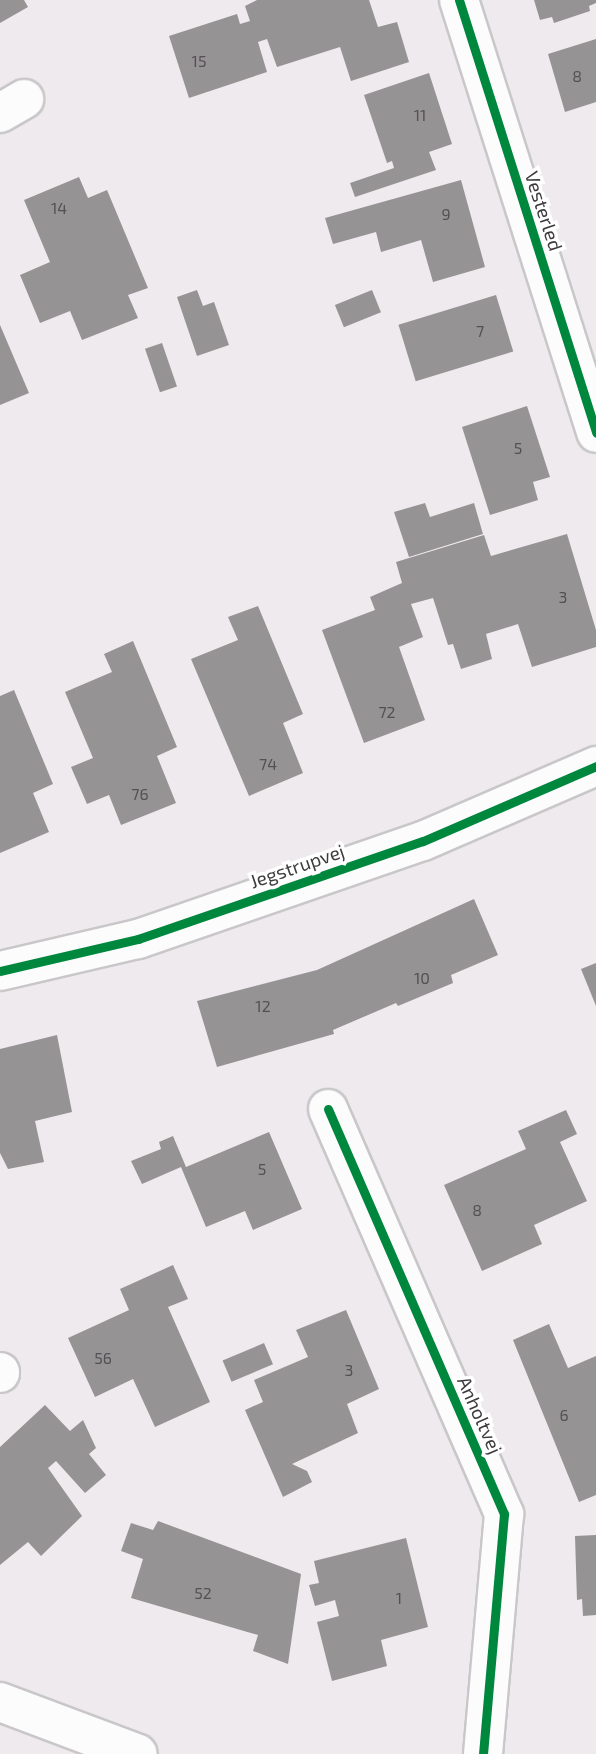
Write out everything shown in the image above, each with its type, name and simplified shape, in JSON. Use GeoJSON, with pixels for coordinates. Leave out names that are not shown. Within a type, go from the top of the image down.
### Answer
{"type":"FeatureCollection","features":[{"type":"Feature","properties":{"kind":"street","name":"Vesterled"},"geometry":{"type":"LineString","coordinates":[[459,0],[596,433]]}},
{"type":"Feature","properties":{"kind":"street","name":"Jegstrupvej"},"geometry":{"type":"LineString","coordinates":[[0,971],[138,939],[423,841],[596,766]]}},
{"type":"Feature","properties":{"kind":"street","name":"Anholtvej"},"geometry":{"type":"LineString","coordinates":[[328,1109],[504,1514],[483,1754]]}},
{"type":"Feature","properties":{"kind":"street"},"geometry":{"type":"LineString","coordinates":[[0,1702],[138,1754]]}},
{"type":"Feature","properties":{"kind":"building"},"geometry":{"type":"Polygon","coordinates":[[[0,0],[24,0],[28,7],[0,23],[0,0]]]}},
{"type":"Feature","properties":{"kind":"building"},"geometry":{"type":"Polygon","coordinates":[[[257,0],[369,0],[378,27],[397,22],[409,62],[351,81],[340,47],[277,67],[267,39],[258,42],[267,72],[189,98],[169,36],[237,14],[240,24],[250,21],[245,6],[257,0]]]}},
{"type":"Feature","properties":{"kind":"building"},"geometry":{"type":"Polygon","coordinates":[[[534,0],[596,0],[596,3],[589,6],[590,11],[554,23],[552,17],[540,20],[534,0]]]}},
{"type":"Feature","properties":{"kind":"building"},"geometry":{"type":"Polygon","coordinates":[[[596,39],[596,102],[565,112],[548,54],[596,39]]]}},
{"type":"Feature","properties":{"kind":"building"},"geometry":{"type":"Polygon","coordinates":[[[429,73],[452,144],[429,152],[436,170],[355,197],[350,183],[394,168],[392,161],[387,163],[364,95],[429,73]]]}},
{"type":"Feature","properties":{"kind":"building"},"geometry":{"type":"Polygon","coordinates":[[[79,177],[88,198],[107,190],[148,288],[128,295],[138,318],[82,340],[70,311],[40,323],[20,275],[50,262],[24,200],[79,177]]]}},
{"type":"Feature","properties":{"kind":"building"},"geometry":{"type":"Polygon","coordinates":[[[461,180],[485,267],[433,282],[421,240],[381,252],[376,232],[333,244],[325,218],[461,180]]]}},
{"type":"Feature","properties":{"kind":"building"},"geometry":{"type":"Polygon","coordinates":[[[197,290],[203,306],[214,302],[229,345],[197,356],[177,297],[197,290]]]}},
{"type":"Feature","properties":{"kind":"building"},"geometry":{"type":"Polygon","coordinates":[[[372,290],[381,312],[344,327],[335,305],[372,290]]]}},
{"type":"Feature","properties":{"kind":"building"},"geometry":{"type":"Polygon","coordinates":[[[496,295],[513,351],[416,381],[398,325],[496,295]]]}},
{"type":"Feature","properties":{"kind":"building"},"geometry":{"type":"Polygon","coordinates":[[[0,325],[29,393],[0,405],[0,325]]]}},
{"type":"Feature","properties":{"kind":"building"},"geometry":{"type":"Polygon","coordinates":[[[162,343],[177,386],[160,392],[145,349],[162,343]]]}},
{"type":"Feature","properties":{"kind":"building"},"geometry":{"type":"Polygon","coordinates":[[[527,406],[550,477],[533,482],[538,500],[490,515],[462,427],[527,406]]]}},
{"type":"Feature","properties":{"kind":"building"},"geometry":{"type":"Polygon","coordinates":[[[425,503],[430,517],[474,503],[483,534],[409,557],[394,512],[425,503]]]}},
{"type":"Feature","properties":{"kind":"building"},"geometry":{"type":"Polygon","coordinates":[[[567,534],[596,630],[596,647],[532,667],[518,624],[486,634],[492,659],[461,669],[453,644],[448,645],[433,598],[411,604],[423,637],[399,647],[425,720],[364,743],[322,630],[375,610],[370,597],[402,583],[396,562],[484,535],[491,556],[567,534]]]}},
{"type":"Feature","properties":{"kind":"building"},"geometry":{"type":"Polygon","coordinates":[[[258,606],[303,714],[283,723],[303,773],[249,796],[191,659],[238,640],[228,617],[258,606]]]}},
{"type":"Feature","properties":{"kind":"building"},"geometry":{"type":"Polygon","coordinates":[[[133,641],[177,747],[157,756],[176,803],[121,825],[109,795],[87,804],[71,767],[93,758],[65,692],[112,672],[104,654],[133,641]]]}},
{"type":"Feature","properties":{"kind":"building"},"geometry":{"type":"Polygon","coordinates":[[[14,690],[53,784],[33,793],[49,832],[0,853],[0,696],[14,690]]]}},
{"type":"Feature","properties":{"kind":"building"},"geometry":{"type":"Polygon","coordinates":[[[474,899],[498,955],[451,975],[453,983],[398,1006],[396,1003],[333,1030],[334,1034],[217,1067],[197,1001],[317,970],[474,899]]]}},
{"type":"Feature","properties":{"kind":"building"},"geometry":{"type":"Polygon","coordinates":[[[596,963],[596,1006],[581,969],[596,963]]]}},
{"type":"Feature","properties":{"kind":"building"},"geometry":{"type":"Polygon","coordinates":[[[57,1035],[72,1112],[35,1121],[44,1162],[8,1169],[0,1153],[0,1049],[57,1035]]]}},
{"type":"Feature","properties":{"kind":"building"},"geometry":{"type":"Polygon","coordinates":[[[566,1110],[577,1134],[560,1142],[587,1201],[534,1225],[542,1244],[482,1271],[444,1185],[526,1149],[518,1131],[566,1110]]]}},
{"type":"Feature","properties":{"kind":"building"},"geometry":{"type":"Polygon","coordinates":[[[269,1132],[302,1209],[253,1230],[245,1211],[206,1227],[181,1167],[142,1184],[131,1161],[161,1149],[159,1142],[173,1136],[186,1167],[269,1132]]]}},
{"type":"Feature","properties":{"kind":"building"},"geometry":{"type":"Polygon","coordinates":[[[173,1265],[188,1299],[168,1307],[210,1402],[155,1427],[133,1379],[95,1397],[68,1338],[129,1310],[120,1289],[173,1265]]]}},
{"type":"Feature","properties":{"kind":"building"},"geometry":{"type":"Polygon","coordinates":[[[346,1310],[379,1389],[347,1404],[358,1433],[292,1464],[307,1471],[312,1482],[283,1497],[245,1410],[263,1402],[254,1380],[308,1357],[296,1330],[346,1310]]]}},
{"type":"Feature","properties":{"kind":"building"},"geometry":{"type":"Polygon","coordinates":[[[549,1324],[568,1368],[596,1356],[596,1495],[579,1502],[513,1340],[549,1324]]]}},
{"type":"Feature","properties":{"kind":"building"},"geometry":{"type":"Polygon","coordinates":[[[264,1343],[273,1364],[232,1382],[223,1361],[264,1343]]]}},
{"type":"Feature","properties":{"kind":"building"},"geometry":{"type":"Polygon","coordinates":[[[45,1405],[70,1431],[83,1420],[96,1448],[89,1454],[106,1475],[85,1493],[56,1461],[48,1468],[82,1516],[41,1556],[28,1542],[0,1565],[0,1447],[45,1405]]]}},
{"type":"Feature","properties":{"kind":"building"},"geometry":{"type":"Polygon","coordinates":[[[158,1521],[301,1574],[288,1664],[253,1651],[258,1635],[131,1598],[143,1559],[121,1551],[131,1523],[153,1530],[158,1521]]]}},
{"type":"Feature","properties":{"kind":"building"},"geometry":{"type":"Polygon","coordinates":[[[596,1535],[596,1615],[583,1616],[582,1599],[577,1600],[575,1536],[596,1535]]]}},
{"type":"Feature","properties":{"kind":"building"},"geometry":{"type":"Polygon","coordinates":[[[406,1538],[428,1627],[381,1640],[387,1666],[332,1681],[317,1622],[339,1616],[335,1600],[315,1606],[309,1585],[319,1583],[314,1561],[406,1538]]]}},
{"type":"Feature","properties":{"kind":"cycle path"},"geometry":{"type":"LineString","coordinates":[[459,0],[596,433]]}},
{"type":"Feature","properties":{"kind":"cycle path"},"geometry":{"type":"LineString","coordinates":[[0,971],[138,939],[423,841],[596,766]]}},
{"type":"Feature","properties":{"kind":"cycle path"},"geometry":{"type":"LineString","coordinates":[[328,1109],[504,1514],[483,1754]]}}]}
